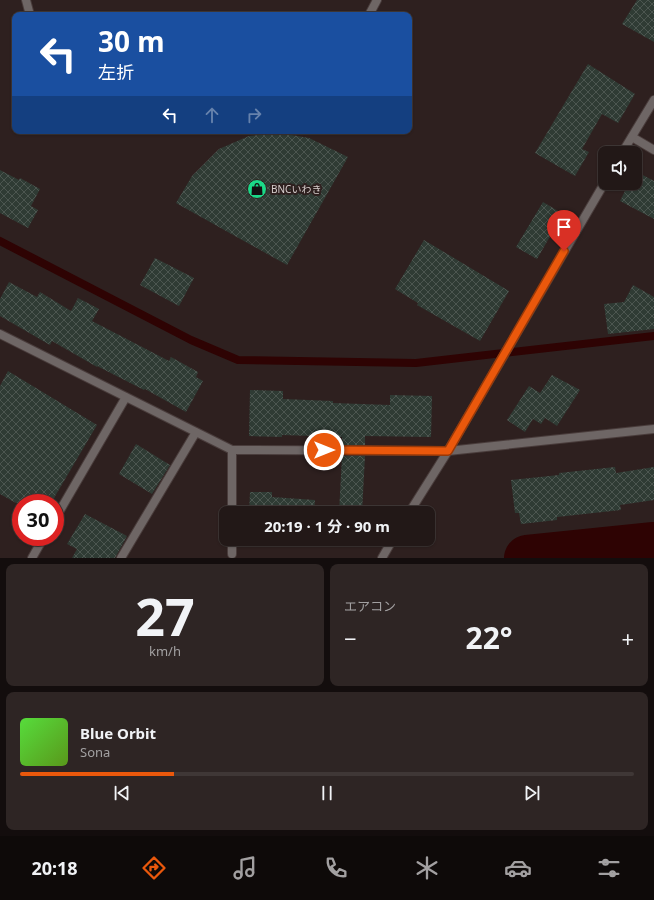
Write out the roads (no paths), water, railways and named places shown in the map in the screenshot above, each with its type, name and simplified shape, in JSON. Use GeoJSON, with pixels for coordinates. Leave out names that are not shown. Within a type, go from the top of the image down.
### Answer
{"type":"FeatureCollection","features":[{"type":"Feature","properties":{"kind":"street"},"geometry":{"type":"LineString","coordinates":[[26,0],[29,12]]}},
{"type":"Feature","properties":{"kind":"street"},"geometry":{"type":"LineString","coordinates":[[371,12],[377,0]]}},
{"type":"Feature","properties":{"kind":"street"},"geometry":{"type":"LineString","coordinates":[[626,146],[654,100]]}},
{"type":"Feature","properties":{"kind":"street"},"geometry":{"type":"LineString","coordinates":[[632,137],[654,150]]}},
{"type":"Feature","properties":{"kind":"street"},"geometry":{"type":"LineString","coordinates":[[413,506],[448,451],[600,190]]}},
{"type":"Feature","properties":{"kind":"street"},"geometry":{"type":"LineString","coordinates":[[1,336],[232,450],[448,451],[654,429]]}},
{"type":"Feature","properties":{"kind":"street"},"geometry":{"type":"LineString","coordinates":[[64,503],[126,397]]}},
{"type":"Feature","properties":{"kind":"street"},"geometry":{"type":"LineString","coordinates":[[121,558],[196,432]]}},
{"type":"Feature","properties":{"kind":"street"},"geometry":{"type":"LineString","coordinates":[[232,450],[232,506]]}},
{"type":"Feature","properties":{"kind":"street"},"geometry":{"type":"LineString","coordinates":[[32,558],[39,546]]}},
{"type":"Feature","properties":{"kind":"street"},"geometry":{"type":"LineString","coordinates":[[232,546],[232,554]]}},
{"type":"Feature","properties":{"kind":"street"},"geometry":{"type":"LineString","coordinates":[[382,558],[389,546]]}},
{"type":"Feature","properties":{"kind":"waterway"},"geometry":{"type":"LineString","coordinates":[[0,241],[191,340],[238,360],[416,363],[654,336]]}},
{"type":"Feature","properties":{"kind":"waterway"},"geometry":{"type":"LineString","coordinates":[[527,558],[654,545]]}},
{"type":"Feature","properties":{"kind":"place","name":"BNCいわき"},"geometry":{"type":"Point","coordinates":[257,189]}}]}
